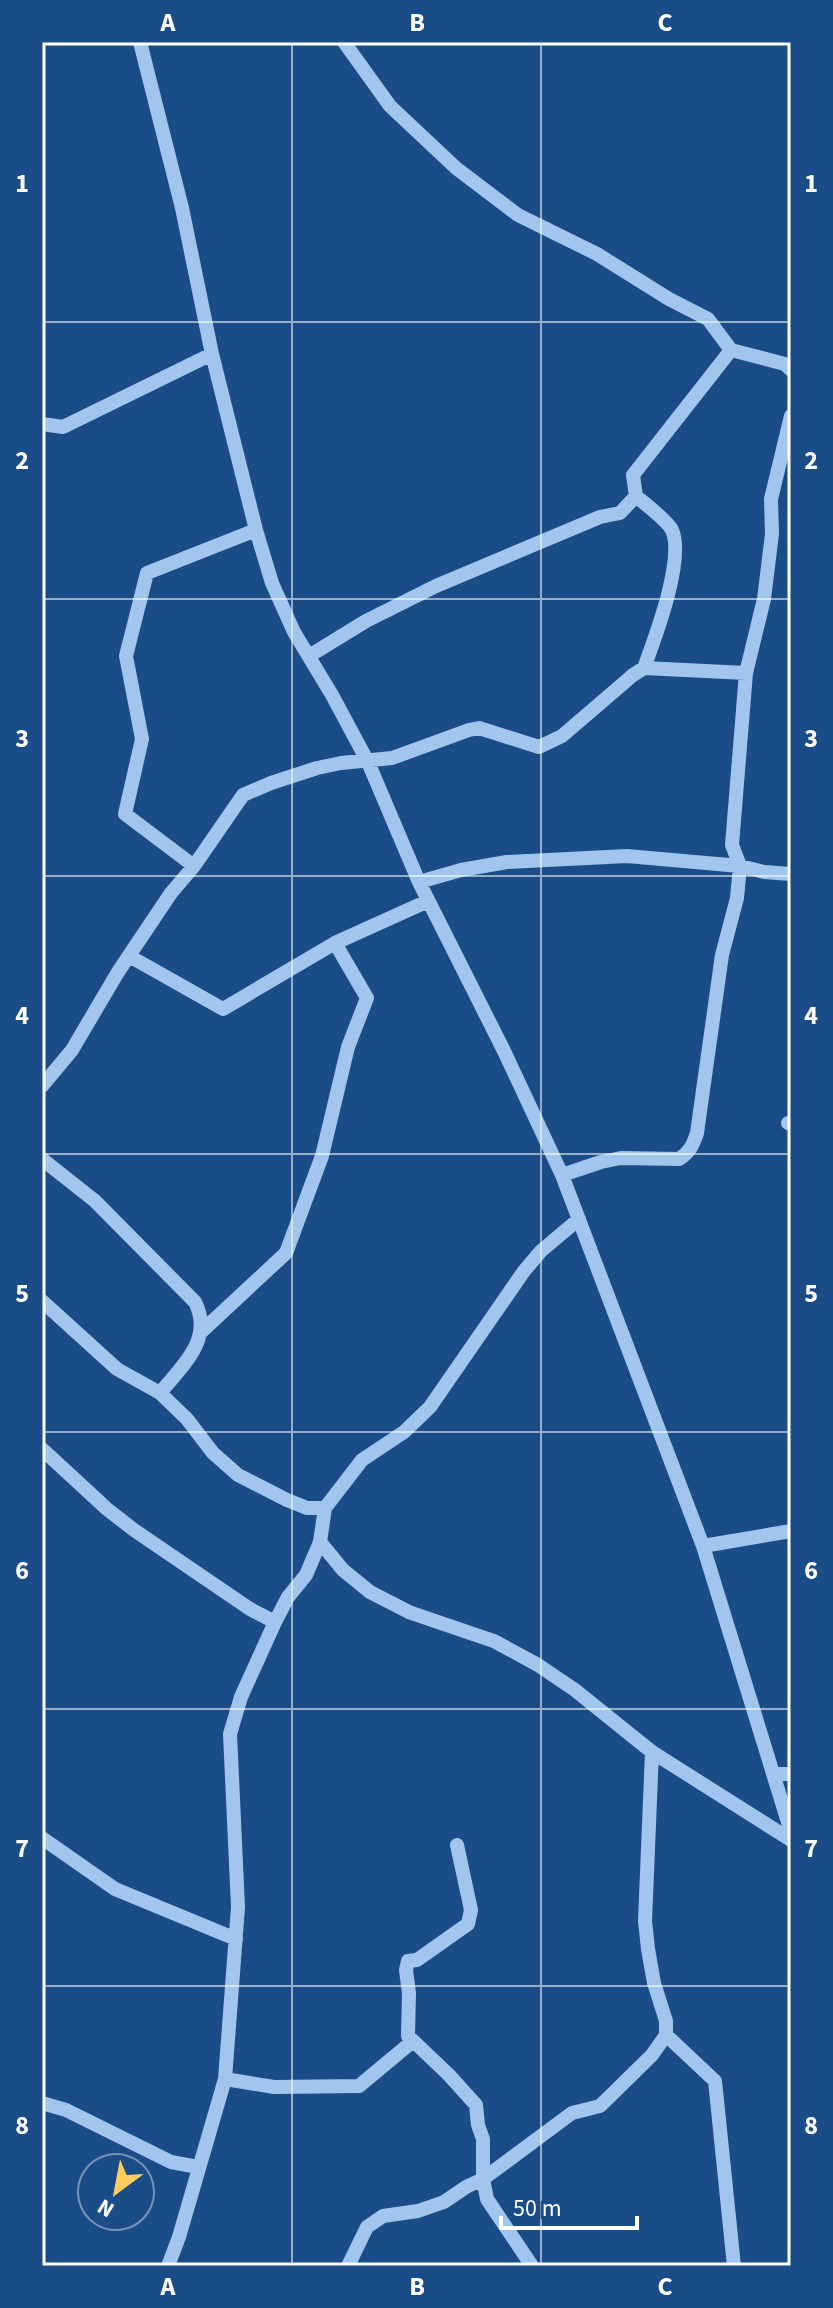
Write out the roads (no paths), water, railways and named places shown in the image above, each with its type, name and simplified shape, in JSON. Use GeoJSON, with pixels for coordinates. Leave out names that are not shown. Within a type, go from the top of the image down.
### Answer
{"type":"FeatureCollection","features":[{"type":"Feature","properties":{"kind":"street"},"geometry":{"type":"LineString","coordinates":[[140,42],[182,208],[212,354],[256,530],[277,595],[294,632],[368,762],[419,882],[562,1175],[703,1546],[791,1832]]}},
{"type":"Feature","properties":{"kind":"street"},"geometry":{"type":"LineString","coordinates":[[344,42],[390,106],[456,168],[518,215],[597,254],[669,299],[708,319],[731,350],[788,367],[791,380]]}},
{"type":"Feature","properties":{"kind":"street"},"geometry":{"type":"LineString","coordinates":[[644,668],[661,619],[675,556],[672,529],[636,496],[633,475],[731,350]]}},
{"type":"Feature","properties":{"kind":"street"},"geometry":{"type":"LineString","coordinates":[[42,424],[63,427],[212,354]]}},
{"type":"Feature","properties":{"kind":"street"},"geometry":{"type":"LineString","coordinates":[[562,1175],[621,1158],[679,1159],[693,1147],[722,955],[737,898],[740,866],[732,845],[746,673],[764,599],[772,534],[771,499],[791,416]]}},
{"type":"Feature","properties":{"kind":"street"},"geometry":{"type":"LineString","coordinates":[[309,656],[366,621],[436,586],[600,517],[620,513],[636,496]]}},
{"type":"Feature","properties":{"kind":"street"},"geometry":{"type":"LineString","coordinates":[[194,866],[125,814],[142,739],[126,656],[147,573],[256,530]]}},
{"type":"Feature","properties":{"kind":"street"},"geometry":{"type":"LineString","coordinates":[[42,1086],[72,1050],[171,893],[194,866],[243,795],[317,768],[392,758],[479,728],[539,747],[562,736],[644,668],[746,673]]}},
{"type":"Feature","properties":{"kind":"street"},"geometry":{"type":"LineString","coordinates":[[419,882],[507,862],[627,856],[791,874]]}},
{"type":"Feature","properties":{"kind":"street"},"geometry":{"type":"LineString","coordinates":[[129,956],[223,1009],[335,943],[428,901]]}},
{"type":"Feature","properties":{"kind":"street"},"geometry":{"type":"LineString","coordinates":[[201,1332],[286,1253],[322,1156],[348,1047],[367,998],[335,943]]}},
{"type":"Feature","properties":{"kind":"street"},"geometry":{"type":"LineString","coordinates":[[42,1159],[95,1201],[195,1302],[202,1317],[195,1349],[160,1393]]}},
{"type":"Feature","properties":{"kind":"street"},"geometry":{"type":"LineString","coordinates":[[168,2266],[225,2079],[238,1907],[230,1734],[241,1697],[288,1597],[306,1575],[320,1542],[325,1508],[362,1460],[404,1432],[430,1407],[524,1271],[541,1251],[579,1219]]}},
{"type":"Feature","properties":{"kind":"street"},"geometry":{"type":"LineString","coordinates":[[42,1301],[117,1369],[160,1393],[187,1419],[213,1453],[238,1475],[307,1508],[325,1508]]}},
{"type":"Feature","properties":{"kind":"street"},"geometry":{"type":"LineString","coordinates":[[42,1449],[134,1530],[250,1609],[275,1622]]}},
{"type":"Feature","properties":{"kind":"street"},"geometry":{"type":"LineString","coordinates":[[703,1546],[791,1531]]}},
{"type":"Feature","properties":{"kind":"street"},"geometry":{"type":"LineString","coordinates":[[320,1542],[343,1570],[370,1592],[409,1612],[494,1641],[538,1665],[575,1690],[652,1752],[791,1840]]}},
{"type":"Feature","properties":{"kind":"street"},"geometry":{"type":"LineString","coordinates":[[348,2266],[367,2227],[383,2216],[418,2211],[444,2202],[483,2179],[572,2113],[600,2106],[652,2055],[666,2035],[666,2021],[654,1983],[645,1921],[652,1752]]}},
{"type":"Feature","properties":{"kind":"street"},"geometry":{"type":"LineString","coordinates":[[773,1774],[791,1774]]}},
{"type":"Feature","properties":{"kind":"street"},"geometry":{"type":"LineString","coordinates":[[42,1838],[115,1889],[236,1939]]}},
{"type":"Feature","properties":{"kind":"street"},"geometry":{"type":"LineString","coordinates":[[457,1845],[471,1910],[468,1924],[417,1960],[408,1961],[408,2036],[443,2068],[476,2105],[483,2139],[483,2179],[487,2199],[532,2266]]}},
{"type":"Feature","properties":{"kind":"street"},"geometry":{"type":"LineString","coordinates":[[666,2035],[715,2081],[734,2266]]}},
{"type":"Feature","properties":{"kind":"street"},"geometry":{"type":"LineString","coordinates":[[225,2079],[274,2087],[359,2086],[413,2041]]}},
{"type":"Feature","properties":{"kind":"street"},"geometry":{"type":"LineString","coordinates":[[42,2103],[66,2110],[171,2162],[198,2167]]}}]}
